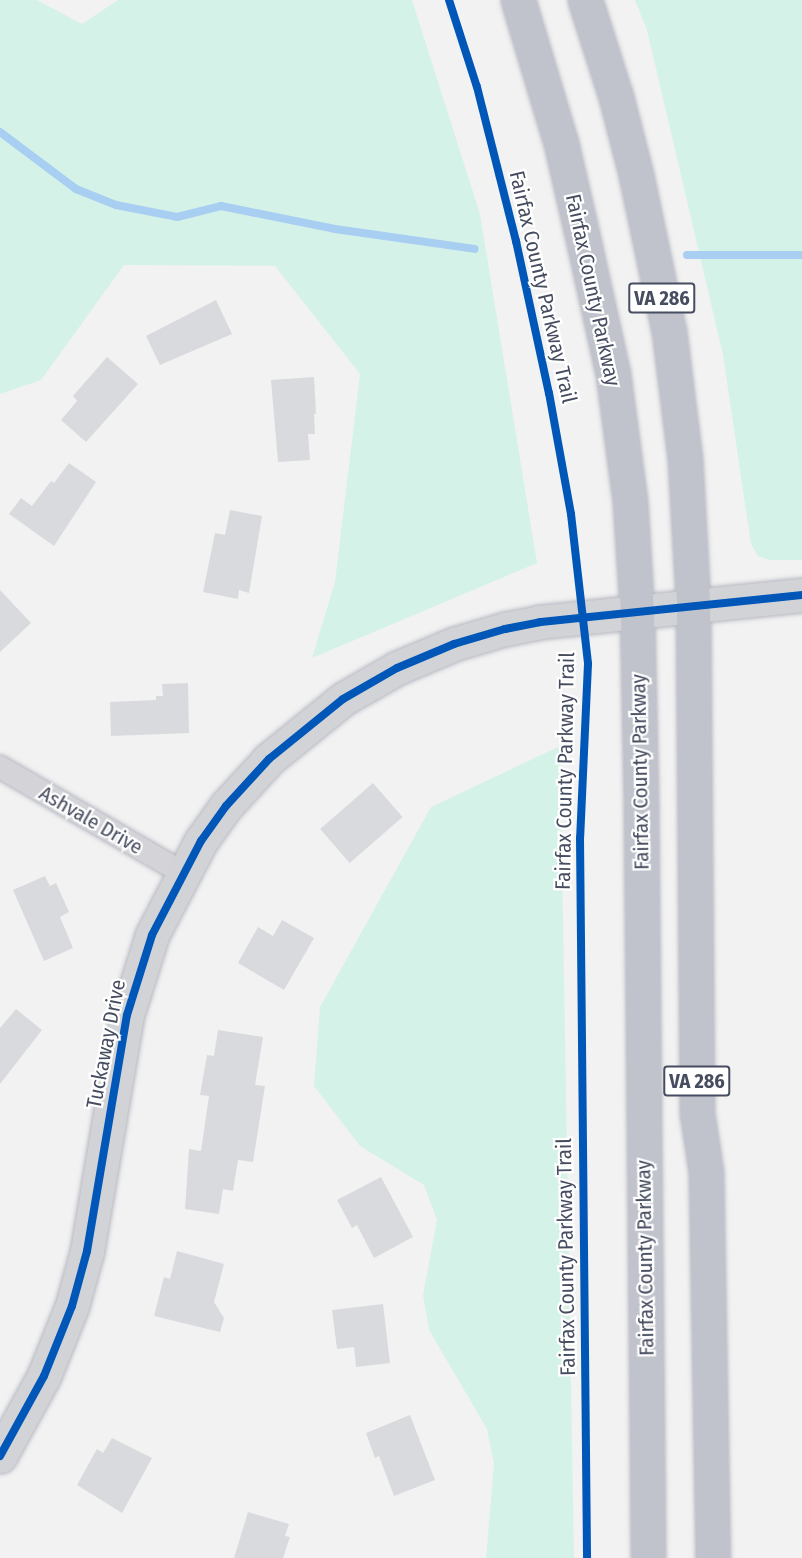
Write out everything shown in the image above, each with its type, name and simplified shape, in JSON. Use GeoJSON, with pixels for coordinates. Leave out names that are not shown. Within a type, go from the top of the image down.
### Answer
{"type":"FeatureCollection","features":[{"type":"Feature","properties":{"kind":"highway","name":"Fairfax County Parkway"},"geometry":{"type":"LineString","coordinates":[[518,0],[561,143],[613,374],[630,501],[638,612],[648,1558]]}},
{"type":"Feature","properties":{"kind":"highway","name":"VA 286"},"geometry":{"type":"LineString","coordinates":[[585,0],[616,97],[636,176],[669,331],[685,459],[693,604],[697,1113],[707,1193],[713,1558]]}},
{"type":"Feature","properties":{"kind":"street","name":"Tuckaway Drive"},"geometry":{"type":"LineString","coordinates":[[0,1456],[44,1376],[72,1306],[87,1251],[127,1015],[152,935],[183,873],[226,806],[269,759],[343,699],[397,668],[454,644],[505,629],[693,604],[802,595]]}},
{"type":"Feature","properties":{"kind":"street","name":"Ashvale Drive"},"geometry":{"type":"LineString","coordinates":[[0,767],[183,873]]}},
{"type":"Feature","properties":{"kind":"green space"},"geometry":{"type":"Polygon","coordinates":[[[0,0],[37,0],[82,24],[118,0],[412,0],[480,214],[537,563],[312,658],[335,582],[360,374],[275,266],[124,265],[41,380],[0,394],[0,0]]]}},
{"type":"Feature","properties":{"kind":"green space"},"geometry":{"type":"Polygon","coordinates":[[[635,0],[802,0],[802,560],[769,560],[758,556],[751,544],[723,355],[647,30],[635,0]]]}},
{"type":"Feature","properties":{"kind":"green space"},"geometry":{"type":"Polygon","coordinates":[[[560,746],[574,1558],[486,1558],[494,1464],[487,1429],[429,1330],[423,1295],[437,1220],[424,1185],[360,1146],[314,1086],[320,1007],[431,807],[560,746]]]}},
{"type":"Feature","properties":{"kind":"building"},"geometry":{"type":"Polygon","coordinates":[[[216,300],[232,334],[160,365],[146,336],[216,300]]]}},
{"type":"Feature","properties":{"kind":"building"},"geometry":{"type":"Polygon","coordinates":[[[107,357],[138,384],[86,442],[61,420],[77,401],[73,396],[107,357]]]}},
{"type":"Feature","properties":{"kind":"building"},"geometry":{"type":"Polygon","coordinates":[[[314,377],[316,414],[314,414],[315,434],[308,434],[310,460],[278,462],[271,380],[314,377]]]}},
{"type":"Feature","properties":{"kind":"building"},"geometry":{"type":"Polygon","coordinates":[[[69,463],[96,482],[54,546],[9,514],[21,498],[32,506],[51,481],[54,483],[69,463]]]}},
{"type":"Feature","properties":{"kind":"building"},"geometry":{"type":"Polygon","coordinates":[[[230,510],[262,516],[249,593],[239,590],[238,599],[203,592],[215,533],[225,535],[230,510]]]}},
{"type":"Feature","properties":{"kind":"building"},"geometry":{"type":"Polygon","coordinates":[[[0,590],[31,623],[0,652],[0,590]]]}},
{"type":"Feature","properties":{"kind":"building"},"geometry":{"type":"Polygon","coordinates":[[[188,683],[189,733],[111,736],[110,702],[156,700],[156,696],[163,696],[162,684],[188,683]]]}},
{"type":"Feature","properties":{"kind":"building"},"geometry":{"type":"Polygon","coordinates":[[[373,783],[403,817],[350,863],[320,829],[373,783]]]}},
{"type":"Feature","properties":{"kind":"building"},"geometry":{"type":"Polygon","coordinates":[[[45,876],[50,886],[56,883],[69,912],[60,917],[73,948],[44,961],[13,890],[45,876]]]}},
{"type":"Feature","properties":{"kind":"building"},"geometry":{"type":"Polygon","coordinates":[[[282,920],[314,938],[284,990],[238,963],[258,927],[273,936],[282,920]]]}},
{"type":"Feature","properties":{"kind":"building"},"geometry":{"type":"Polygon","coordinates":[[[16,1009],[42,1030],[0,1084],[0,1028],[16,1009]]]}},
{"type":"Feature","properties":{"kind":"building"},"geometry":{"type":"Polygon","coordinates":[[[218,1030],[263,1037],[255,1085],[265,1086],[253,1162],[238,1160],[233,1191],[223,1189],[219,1214],[185,1209],[189,1149],[201,1151],[209,1096],[200,1095],[207,1055],[214,1056],[218,1030]]]}},
{"type":"Feature","properties":{"kind":"building"},"geometry":{"type":"Polygon","coordinates":[[[381,1177],[413,1237],[374,1258],[357,1225],[352,1228],[337,1200],[381,1177]]]}},
{"type":"Feature","properties":{"kind":"building"},"geometry":{"type":"Polygon","coordinates":[[[177,1251],[224,1264],[214,1302],[224,1318],[220,1332],[154,1316],[164,1277],[170,1279],[177,1251]]]}},
{"type":"Feature","properties":{"kind":"building"},"geometry":{"type":"Polygon","coordinates":[[[383,1304],[390,1363],[356,1367],[354,1347],[337,1349],[332,1310],[383,1304]]]}},
{"type":"Feature","properties":{"kind":"building"},"geometry":{"type":"Polygon","coordinates":[[[410,1415],[435,1480],[394,1496],[379,1456],[375,1458],[366,1433],[410,1415]]]}},
{"type":"Feature","properties":{"kind":"building"},"geometry":{"type":"Polygon","coordinates":[[[112,1438],[152,1458],[122,1513],[77,1485],[97,1449],[103,1453],[112,1438]]]}},
{"type":"Feature","properties":{"kind":"building"},"geometry":{"type":"Polygon","coordinates":[[[248,1512],[289,1524],[285,1536],[290,1537],[283,1558],[234,1558],[248,1512]]]}},
{"type":"Feature","properties":{"kind":"waterway"},"geometry":{"type":"LineString","coordinates":[[0,132],[76,189],[116,205],[177,217],[221,206],[335,229],[475,249]]}},
{"type":"Feature","properties":{"kind":"waterway"},"geometry":{"type":"LineString","coordinates":[[687,255],[802,255]]}},
{"type":"Feature","properties":{"kind":"cycle path","name":"Fairfax County Parkway Trail"},"geometry":{"type":"LineString","coordinates":[[449,0],[477,87],[516,241],[549,393],[571,514],[588,664],[580,838],[587,1558]]}},
{"type":"Feature","properties":{"kind":"cycle path"},"geometry":{"type":"LineString","coordinates":[[0,1456],[44,1376],[72,1306],[87,1251],[127,1015],[152,935],[201,841],[226,806],[269,759],[343,699],[397,668],[454,644],[505,629],[540,622],[802,595]]}}]}
